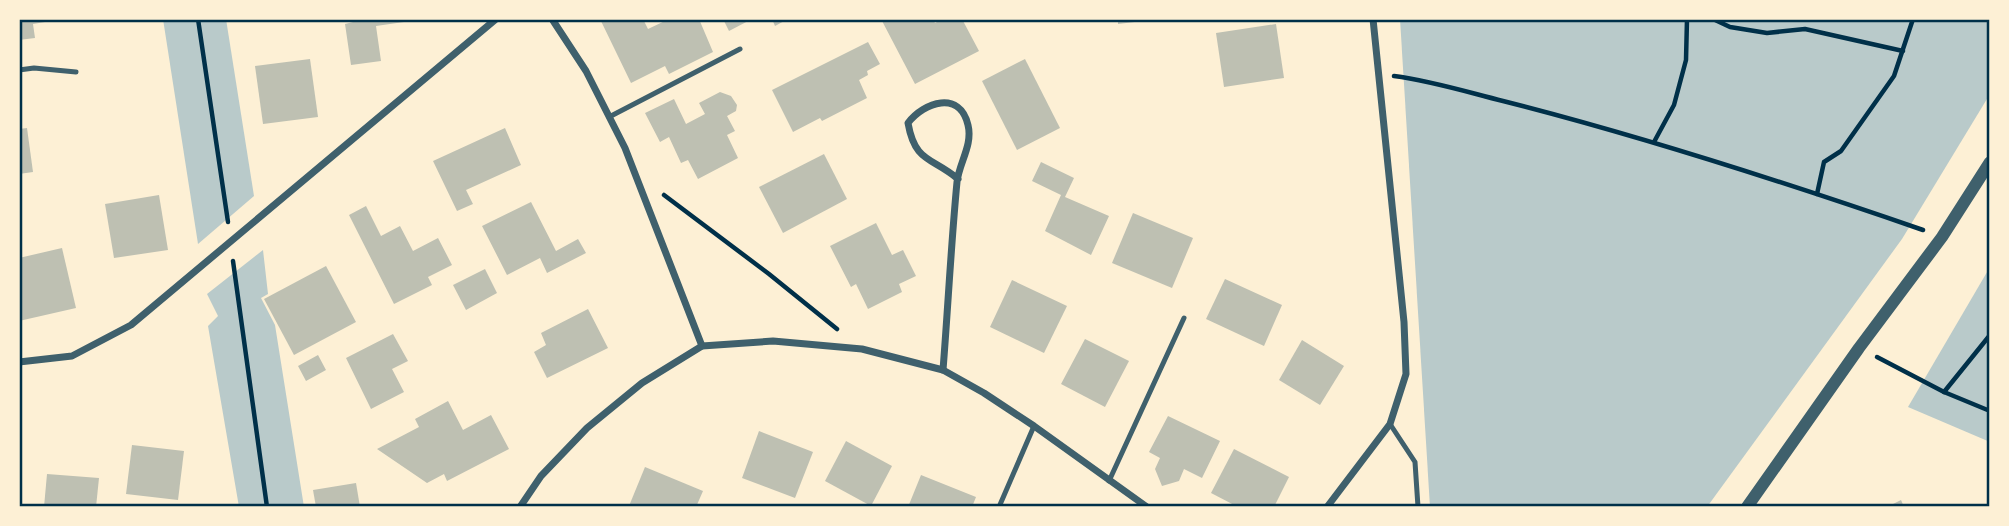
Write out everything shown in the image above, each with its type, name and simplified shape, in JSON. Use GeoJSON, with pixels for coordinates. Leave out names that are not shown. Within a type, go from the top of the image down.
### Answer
{"type":"FeatureCollection","features":[{"type":"Feature","properties":{"kind":"street"},"geometry":{"type":"LineString","coordinates":[[19,362],[72,356],[131,325],[496,19]]}},
{"type":"Feature","properties":{"kind":"street"},"geometry":{"type":"LineString","coordinates":[[552,19],[586,71],[625,148],[702,346]]}},
{"type":"Feature","properties":{"kind":"street"},"geometry":{"type":"LineString","coordinates":[[1327,507],[1390,424],[1406,374],[1404,321],[1373,19]]}},
{"type":"Feature","properties":{"kind":"street"},"geometry":{"type":"LineString","coordinates":[[943,370],[958,179],[967,149],[969,126],[961,109],[952,102],[939,102],[915,114],[908,123],[910,135],[918,151],[933,165],[958,179]]}},
{"type":"Feature","properties":{"kind":"street"},"geometry":{"type":"LineString","coordinates":[[1745,507],[1942,237],[1990,162]]}},
{"type":"Feature","properties":{"kind":"street"},"geometry":{"type":"LineString","coordinates":[[520,507],[541,476],[587,428],[642,383],[702,346],[773,341],[862,349],[943,370],[1034,426],[1147,507]]}},
{"type":"Feature","properties":{"kind":"lane"},"geometry":{"type":"LineString","coordinates":[[609,117],[740,49]]}},
{"type":"Feature","properties":{"kind":"lane"},"geometry":{"type":"LineString","coordinates":[[19,70],[34,68],[76,72]]}},
{"type":"Feature","properties":{"kind":"lane"},"geometry":{"type":"LineString","coordinates":[[1109,481],[1184,318]]}},
{"type":"Feature","properties":{"kind":"lane"},"geometry":{"type":"LineString","coordinates":[[1390,424],[1415,462],[1418,507]]}},
{"type":"Feature","properties":{"kind":"lane"},"geometry":{"type":"LineString","coordinates":[[999,507],[1034,426]]}},
{"type":"Feature","properties":{"kind":"path"},"geometry":{"type":"LineString","coordinates":[[198,19],[267,507]]}},
{"type":"Feature","properties":{"kind":"path"},"geometry":{"type":"LineString","coordinates":[[1654,142],[1674,105],[1686,60],[1687,19]]}},
{"type":"Feature","properties":{"kind":"path"},"geometry":{"type":"LineString","coordinates":[[1713,19],[1730,27],[1767,33],[1805,29],[1903,51]]}},
{"type":"Feature","properties":{"kind":"path"},"geometry":{"type":"LineString","coordinates":[[1817,194],[1824,162],[1841,151],[1894,76],[1913,19]]}},
{"type":"Feature","properties":{"kind":"path"},"geometry":{"type":"LineString","coordinates":[[1379,74],[1428,81],[1654,142],[1942,237]]}},
{"type":"Feature","properties":{"kind":"path"},"geometry":{"type":"LineString","coordinates":[[636,177],[769,274],[862,349]]}},
{"type":"Feature","properties":{"kind":"path"},"geometry":{"type":"LineString","coordinates":[[1944,392],[1990,335]]}},
{"type":"Feature","properties":{"kind":"path"},"geometry":{"type":"LineString","coordinates":[[1859,348],[1944,392],[1990,411]]}},
{"type":"Feature","properties":{"kind":"shaded area"},"geometry":{"type":"Polygon","coordinates":[[[163,19],[226,19],[254,196],[198,244],[163,19]]]}},
{"type":"Feature","properties":{"kind":"shaded area"},"geometry":{"type":"Polygon","coordinates":[[[1400,19],[1990,19],[1990,94],[1902,239],[1707,507],[1430,507],[1400,19]]]}},
{"type":"Feature","properties":{"kind":"shaded area"},"geometry":{"type":"Polygon","coordinates":[[[263,250],[268,294],[261,298],[275,325],[304,507],[239,507],[208,326],[218,316],[207,294],[263,250]]]}},
{"type":"Feature","properties":{"kind":"shaded area"},"geometry":{"type":"Polygon","coordinates":[[[1990,267],[1990,442],[1908,407],[1990,267]]]}},
{"type":"Feature","properties":{"kind":"building"},"geometry":{"type":"Polygon","coordinates":[[[19,19],[45,19],[45,22],[33,24],[35,38],[19,40],[19,19]]]}},
{"type":"Feature","properties":{"kind":"building"},"geometry":{"type":"Polygon","coordinates":[[[365,19],[411,21],[376,26],[381,61],[351,65],[345,24],[365,19]]]}},
{"type":"Feature","properties":{"kind":"building"},"geometry":{"type":"Polygon","coordinates":[[[600,19],[643,19],[648,29],[669,19],[699,19],[713,52],[669,74],[665,66],[631,83],[600,19]]]}},
{"type":"Feature","properties":{"kind":"building"},"geometry":{"type":"Polygon","coordinates":[[[723,19],[752,19],[729,31],[723,19]]]}},
{"type":"Feature","properties":{"kind":"building"},"geometry":{"type":"Polygon","coordinates":[[[772,19],[788,19],[775,26],[772,19]]]}},
{"type":"Feature","properties":{"kind":"building"},"geometry":{"type":"Polygon","coordinates":[[[881,19],[933,19],[935,23],[943,19],[962,19],[979,51],[915,84],[881,19]]]}},
{"type":"Feature","properties":{"kind":"building"},"geometry":{"type":"Polygon","coordinates":[[[1118,19],[1143,19],[1143,21],[1118,24],[1118,19]]]}},
{"type":"Feature","properties":{"kind":"building"},"geometry":{"type":"Polygon","coordinates":[[[1276,24],[1284,78],[1224,87],[1216,33],[1276,24]]]}},
{"type":"Feature","properties":{"kind":"building"},"geometry":{"type":"Polygon","coordinates":[[[868,42],[880,64],[867,71],[868,75],[859,80],[867,98],[822,121],[820,118],[793,132],[772,90],[868,42]]]}},
{"type":"Feature","properties":{"kind":"building"},"geometry":{"type":"Polygon","coordinates":[[[310,59],[318,117],[263,124],[255,66],[310,59]]]}},
{"type":"Feature","properties":{"kind":"building"},"geometry":{"type":"Polygon","coordinates":[[[1025,59],[1060,128],[1017,150],[982,81],[1025,59]]]}},
{"type":"Feature","properties":{"kind":"building"},"geometry":{"type":"Polygon","coordinates":[[[720,92],[731,96],[737,105],[736,111],[727,116],[735,131],[727,135],[738,158],[698,179],[688,160],[681,163],[669,137],[660,142],[645,113],[674,99],[686,124],[705,114],[699,103],[720,92]]]}},
{"type":"Feature","properties":{"kind":"building"},"geometry":{"type":"Polygon","coordinates":[[[27,128],[33,172],[19,174],[19,129],[27,128]]]}},
{"type":"Feature","properties":{"kind":"building"},"geometry":{"type":"Polygon","coordinates":[[[505,128],[521,165],[466,190],[473,204],[457,211],[433,161],[505,128]]]}},
{"type":"Feature","properties":{"kind":"building"},"geometry":{"type":"Polygon","coordinates":[[[824,154],[847,199],[783,233],[759,187],[824,154]]]}},
{"type":"Feature","properties":{"kind":"building"},"geometry":{"type":"Polygon","coordinates":[[[1041,162],[1074,178],[1065,197],[1109,216],[1091,255],[1045,231],[1061,195],[1032,181],[1041,162]]]}},
{"type":"Feature","properties":{"kind":"building"},"geometry":{"type":"Polygon","coordinates":[[[159,195],[168,250],[114,258],[105,204],[159,195]]]}},
{"type":"Feature","properties":{"kind":"building"},"geometry":{"type":"Polygon","coordinates":[[[531,202],[556,251],[578,239],[586,253],[547,273],[540,258],[507,275],[482,226],[531,202]]]}},
{"type":"Feature","properties":{"kind":"building"},"geometry":{"type":"Polygon","coordinates":[[[366,206],[381,236],[400,226],[413,251],[438,238],[452,265],[428,277],[432,285],[394,304],[349,215],[366,206]]]}},
{"type":"Feature","properties":{"kind":"building"},"geometry":{"type":"Polygon","coordinates":[[[1133,213],[1193,238],[1172,288],[1112,263],[1133,213]]]}},
{"type":"Feature","properties":{"kind":"building"},"geometry":{"type":"Polygon","coordinates":[[[876,223],[892,255],[903,250],[916,276],[899,284],[902,292],[868,309],[856,284],[851,287],[830,246],[876,223]]]}},
{"type":"Feature","properties":{"kind":"building"},"geometry":{"type":"Polygon","coordinates":[[[62,248],[76,308],[19,321],[19,258],[62,248]]]}},
{"type":"Feature","properties":{"kind":"building"},"geometry":{"type":"Polygon","coordinates":[[[326,266],[356,322],[294,355],[264,299],[326,266]]]}},
{"type":"Feature","properties":{"kind":"building"},"geometry":{"type":"Polygon","coordinates":[[[485,269],[497,293],[466,310],[453,285],[485,269]]]}},
{"type":"Feature","properties":{"kind":"building"},"geometry":{"type":"Polygon","coordinates":[[[1225,279],[1282,305],[1264,346],[1206,319],[1225,279]]]}},
{"type":"Feature","properties":{"kind":"building"},"geometry":{"type":"Polygon","coordinates":[[[1012,280],[1067,306],[1044,353],[990,327],[1012,280]]]}},
{"type":"Feature","properties":{"kind":"building"},"geometry":{"type":"Polygon","coordinates":[[[588,309],[608,348],[547,378],[534,352],[546,345],[541,333],[588,309]]]}},
{"type":"Feature","properties":{"kind":"building"},"geometry":{"type":"Polygon","coordinates":[[[393,334],[408,361],[392,369],[404,392],[371,409],[346,358],[393,334]]]}},
{"type":"Feature","properties":{"kind":"building"},"geometry":{"type":"Polygon","coordinates":[[[1085,339],[1129,361],[1105,407],[1061,384],[1085,339]]]}},
{"type":"Feature","properties":{"kind":"building"},"geometry":{"type":"Polygon","coordinates":[[[1302,340],[1344,366],[1320,405],[1279,380],[1302,340]]]}},
{"type":"Feature","properties":{"kind":"building"},"geometry":{"type":"Polygon","coordinates":[[[318,355],[326,370],[306,381],[298,366],[318,355]]]}},
{"type":"Feature","properties":{"kind":"building"},"geometry":{"type":"Polygon","coordinates":[[[448,401],[463,430],[491,415],[509,449],[447,481],[444,474],[427,483],[377,449],[419,427],[415,419],[448,401]]]}},
{"type":"Feature","properties":{"kind":"building"},"geometry":{"type":"Polygon","coordinates":[[[1168,416],[1220,441],[1202,478],[1184,469],[1179,481],[1162,486],[1155,469],[1160,458],[1149,452],[1168,416]]]}},
{"type":"Feature","properties":{"kind":"building"},"geometry":{"type":"Polygon","coordinates":[[[759,431],[813,452],[795,498],[742,478],[759,431]]]}},
{"type":"Feature","properties":{"kind":"building"},"geometry":{"type":"Polygon","coordinates":[[[846,441],[892,466],[871,506],[825,481],[846,441]]]}},
{"type":"Feature","properties":{"kind":"building"},"geometry":{"type":"Polygon","coordinates":[[[132,445],[184,451],[178,500],[126,494],[132,445]]]}},
{"type":"Feature","properties":{"kind":"building"},"geometry":{"type":"Polygon","coordinates":[[[1234,449],[1289,477],[1274,507],[1238,507],[1211,493],[1234,449]]]}},
{"type":"Feature","properties":{"kind":"building"},"geometry":{"type":"Polygon","coordinates":[[[645,467],[703,491],[696,507],[629,506],[645,467]]]}},
{"type":"Feature","properties":{"kind":"building"},"geometry":{"type":"Polygon","coordinates":[[[47,474],[99,478],[96,507],[44,507],[47,474]]]}},
{"type":"Feature","properties":{"kind":"building"},"geometry":{"type":"Polygon","coordinates":[[[921,475],[976,497],[972,507],[908,507],[921,475]]]}},
{"type":"Feature","properties":{"kind":"building"},"geometry":{"type":"Polygon","coordinates":[[[356,483],[360,507],[316,507],[313,490],[356,483]]]}},
{"type":"Feature","properties":{"kind":"building"},"geometry":{"type":"Polygon","coordinates":[[[1901,500],[1904,507],[1887,507],[1901,500]]]}}]}
